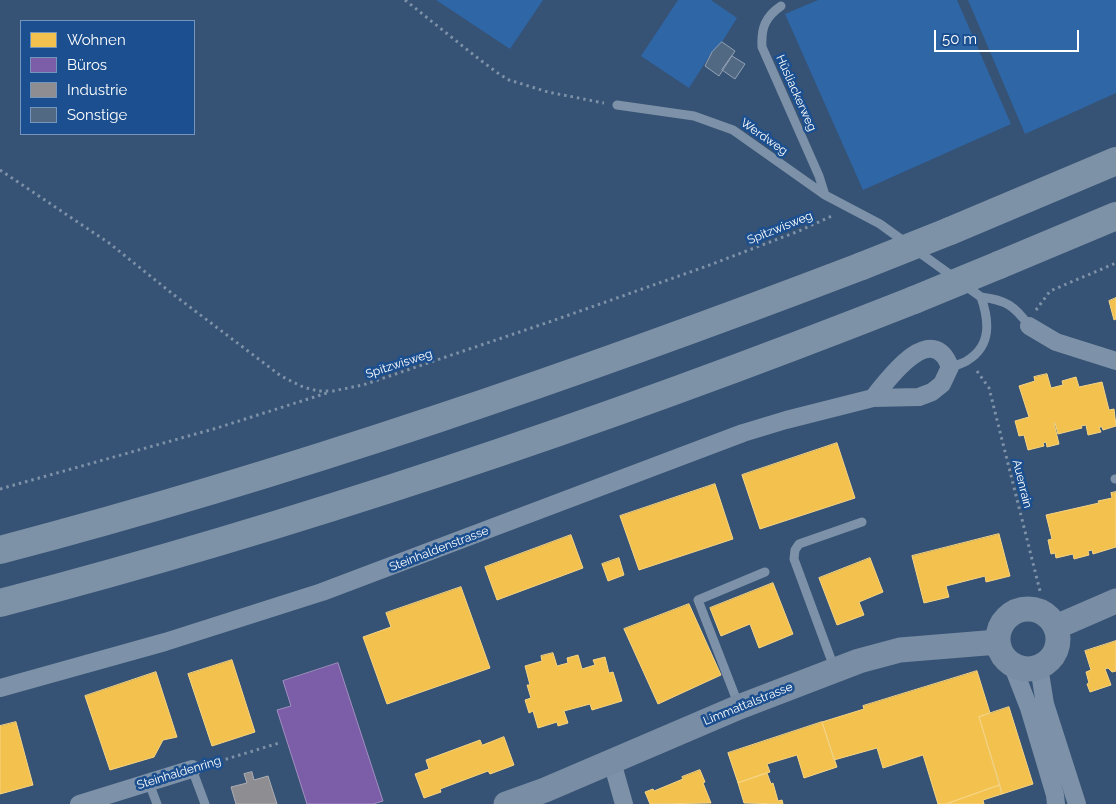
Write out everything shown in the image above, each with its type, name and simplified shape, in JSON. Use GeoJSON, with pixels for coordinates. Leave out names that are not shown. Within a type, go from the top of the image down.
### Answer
{"type":"FeatureCollection","features":[{"type":"Feature","properties":{"kind":"highway"},"geometry":{"type":"LineString","coordinates":[[0,550],[222,487],[421,425],[611,360],[862,266],[1116,161]]}},
{"type":"Feature","properties":{"kind":"highway"},"geometry":{"type":"LineString","coordinates":[[0,603],[155,560],[433,475],[694,384],[914,300],[1116,216]]}},
{"type":"Feature","properties":{"kind":"main road"},"geometry":{"type":"LineString","coordinates":[[1056,627],[1116,601]]}},
{"type":"Feature","properties":{"kind":"main road"},"geometry":{"type":"LineString","coordinates":[[1035,610],[1051,620],[1056,627],[1057,646],[1047,662],[1039,667],[1030,669],[1020,668],[1005,658],[1000,650],[998,642],[999,632],[1003,624],[1016,612],[1035,610]]}},
{"type":"Feature","properties":{"kind":"main road","name":"Limmattalstrasse"},"geometry":{"type":"LineString","coordinates":[[506,804],[545,790],[739,707],[859,661],[900,650],[998,642]]}},
{"type":"Feature","properties":{"kind":"street"},"geometry":{"type":"LineString","coordinates":[[1029,326],[1056,342],[1116,361]]}},
{"type":"Feature","properties":{"kind":"street"},"geometry":{"type":"LineString","coordinates":[[873,398],[900,367],[921,350],[931,349],[940,352],[947,358],[950,367]]}},
{"type":"Feature","properties":{"kind":"street","name":"Steinhaldenstrasse"},"geometry":{"type":"LineString","coordinates":[[0,688],[165,642],[314,595],[744,433],[786,420],[873,398],[918,397],[932,392],[942,384],[950,367]]}},
{"type":"Feature","properties":{"kind":"street"},"geometry":{"type":"LineString","coordinates":[[1012,664],[1029,708],[1055,795],[1069,802]]}},
{"type":"Feature","properties":{"kind":"street"},"geometry":{"type":"LineString","coordinates":[[1039,667],[1045,704],[1069,802]]}},
{"type":"Feature","properties":{"kind":"street"},"geometry":{"type":"LineString","coordinates":[[612,762],[624,804]]}},
{"type":"Feature","properties":{"kind":"street","name":"Steinhaldenring"},"geometry":{"type":"LineString","coordinates":[[79,804],[192,769]]}},
{"type":"Feature","properties":{"kind":"lane","name":"Hüsliackerweg"},"geometry":{"type":"LineString","coordinates":[[781,6],[772,12],[765,21],[762,47],[819,176],[825,195]]}},
{"type":"Feature","properties":{"kind":"lane","name":"Werdweg"},"geometry":{"type":"LineString","coordinates":[[617,105],[694,116],[733,130],[825,195],[880,224],[981,297]]}},
{"type":"Feature","properties":{"kind":"lane"},"geometry":{"type":"LineString","coordinates":[[950,367],[970,360],[985,339],[988,328],[987,314],[981,297],[997,299],[1017,310],[1029,326]]}},
{"type":"Feature","properties":{"kind":"lane"},"geometry":{"type":"LineString","coordinates":[[835,670],[794,559],[795,550],[799,544],[862,522]]}},
{"type":"Feature","properties":{"kind":"lane"},"geometry":{"type":"LineString","coordinates":[[739,707],[698,600],[765,572]]}},
{"type":"Feature","properties":{"kind":"lane"},"geometry":{"type":"LineString","coordinates":[[192,769],[205,804]]}},
{"type":"Feature","properties":{"kind":"lane"},"geometry":{"type":"LineString","coordinates":[[149,783],[157,804]]}},
{"type":"Feature","properties":{"kind":"path"},"geometry":{"type":"LineString","coordinates":[[405,0],[475,56],[510,80],[548,92],[617,105]]}},
{"type":"Feature","properties":{"kind":"path","name":"Spitzwisweg"},"geometry":{"type":"LineString","coordinates":[[0,170],[108,243],[281,376],[303,387],[318,391],[333,391],[363,385],[707,266],[825,220],[846,205]]}},
{"type":"Feature","properties":{"kind":"path"},"geometry":{"type":"LineString","coordinates":[[1029,326],[1037,309],[1050,291],[1116,263]]}},
{"type":"Feature","properties":{"kind":"path","name":"Auenrain"},"geometry":{"type":"LineString","coordinates":[[985,382],[989,388],[1040,591]]}},
{"type":"Feature","properties":{"kind":"path"},"geometry":{"type":"LineString","coordinates":[[0,489],[190,436],[333,391]]}},
{"type":"Feature","properties":{"kind":"path","name":"Steinhaldenring"},"geometry":{"type":"LineString","coordinates":[[192,769],[279,743]]}},
{"type":"Feature","properties":{"kind":"shaded area"},"geometry":{"type":"Polygon","coordinates":[[[436,0],[543,0],[510,49],[436,0]]]}},
{"type":"Feature","properties":{"kind":"shaded area"},"geometry":{"type":"Polygon","coordinates":[[[678,0],[711,0],[737,18],[689,88],[641,56],[678,0]]]}},
{"type":"Feature","properties":{"kind":"shaded area"},"geometry":{"type":"Polygon","coordinates":[[[818,0],[957,0],[1011,124],[863,190],[785,14],[818,0]]]}},
{"type":"Feature","properties":{"kind":"shaded area"},"geometry":{"type":"Polygon","coordinates":[[[968,0],[1116,0],[1116,93],[1025,134],[968,0]]]}},
{"type":"Feature","properties":{"kind":"building: Wohnen"},"geometry":{"type":"Polygon","coordinates":[[[1116,298],[1116,319],[1114,320],[1109,301],[1116,298]]]}},
{"type":"Feature","properties":{"kind":"building: Wohnen"},"geometry":{"type":"Polygon","coordinates":[[[1047,374],[1051,388],[1063,385],[1062,381],[1076,377],[1079,387],[1102,382],[1109,410],[1114,409],[1116,426],[1103,430],[1102,427],[1099,427],[1101,432],[1088,435],[1086,425],[1081,426],[1082,428],[1058,434],[1054,423],[1059,444],[1047,447],[1046,442],[1043,443],[1044,446],[1028,450],[1024,435],[1019,436],[1015,421],[1029,417],[1019,386],[1035,381],[1034,377],[1047,374]]]}},
{"type":"Feature","properties":{"kind":"building: Wohnen"},"geometry":{"type":"Polygon","coordinates":[[[837,443],[855,498],[760,529],[742,475],[837,443]]]}},
{"type":"Feature","properties":{"kind":"building: Wohnen"},"geometry":{"type":"Polygon","coordinates":[[[715,484],[733,539],[639,570],[620,516],[715,484]]]}},
{"type":"Feature","properties":{"kind":"building: Wohnen"},"geometry":{"type":"Polygon","coordinates":[[[1116,492],[1116,547],[1093,554],[1092,550],[1088,551],[1089,555],[1074,559],[1073,554],[1056,558],[1055,553],[1051,554],[1048,540],[1052,539],[1046,515],[1099,503],[1098,501],[1112,498],[1111,493],[1116,492]]]}},
{"type":"Feature","properties":{"kind":"building: Wohnen"},"geometry":{"type":"Polygon","coordinates":[[[999,534],[1010,576],[986,582],[985,576],[946,586],[949,597],[924,603],[912,556],[999,534]]]}},
{"type":"Feature","properties":{"kind":"building: Wohnen"},"geometry":{"type":"Polygon","coordinates":[[[571,535],[583,568],[497,600],[485,567],[571,535]]]}},
{"type":"Feature","properties":{"kind":"building: Wohnen"},"geometry":{"type":"Polygon","coordinates":[[[619,558],[624,575],[608,581],[602,564],[619,558]]]}},
{"type":"Feature","properties":{"kind":"building: Wohnen"},"geometry":{"type":"Polygon","coordinates":[[[870,558],[883,592],[859,602],[864,615],[837,625],[819,578],[870,558]]]}},
{"type":"Feature","properties":{"kind":"building: Wohnen"},"geometry":{"type":"Polygon","coordinates":[[[773,583],[793,634],[759,648],[750,624],[721,636],[710,608],[773,583]]]}},
{"type":"Feature","properties":{"kind":"building: Wohnen"},"geometry":{"type":"Polygon","coordinates":[[[461,587],[490,668],[387,704],[363,637],[391,627],[386,613],[461,587]]]}},
{"type":"Feature","properties":{"kind":"building: Wohnen"},"geometry":{"type":"Polygon","coordinates":[[[689,604],[721,675],[658,704],[624,629],[689,604]]]}},
{"type":"Feature","properties":{"kind":"building: Wohnen"},"geometry":{"type":"Polygon","coordinates":[[[1116,641],[1116,671],[1112,672],[1108,668],[1105,669],[1111,685],[1090,692],[1086,672],[1091,670],[1085,651],[1116,641]]]}},
{"type":"Feature","properties":{"kind":"building: Wohnen"},"geometry":{"type":"Polygon","coordinates":[[[553,653],[557,666],[568,663],[567,658],[578,655],[582,669],[595,665],[593,660],[605,657],[609,673],[613,672],[622,701],[592,710],[590,704],[564,711],[568,723],[558,726],[557,722],[538,728],[533,711],[529,713],[525,700],[531,698],[527,685],[530,685],[525,666],[542,661],[541,656],[553,653]]]}},
{"type":"Feature","properties":{"kind":"building: Wohnen"},"geometry":{"type":"Polygon","coordinates":[[[232,660],[255,732],[212,746],[188,674],[232,660]]]}},
{"type":"Feature","properties":{"kind":"building: Wohnen"},"geometry":{"type":"Polygon","coordinates":[[[977,671],[990,713],[979,717],[1000,785],[946,804],[938,804],[923,755],[883,768],[877,748],[834,760],[822,722],[864,709],[863,706],[977,671]]]}},
{"type":"Feature","properties":{"kind":"building: Wohnen"},"geometry":{"type":"Polygon","coordinates":[[[156,672],[177,737],[163,740],[154,757],[110,770],[85,696],[156,672]]]}},
{"type":"Feature","properties":{"kind":"building: Wohnen"},"geometry":{"type":"Polygon","coordinates":[[[1009,707],[1033,784],[1002,794],[979,717],[1009,707]]]}},
{"type":"Feature","properties":{"kind":"building: Wohnen"},"geometry":{"type":"Polygon","coordinates":[[[16,722],[33,785],[0,794],[0,726],[16,722]]]}},
{"type":"Feature","properties":{"kind":"building: Wohnen"},"geometry":{"type":"Polygon","coordinates":[[[822,722],[837,767],[804,778],[797,755],[767,764],[770,772],[738,783],[728,753],[822,722]]]}},
{"type":"Feature","properties":{"kind":"building: Wohnen"},"geometry":{"type":"Polygon","coordinates":[[[504,737],[514,765],[490,774],[488,771],[440,789],[441,792],[424,798],[415,774],[429,769],[426,760],[480,740],[482,745],[504,737]]]}},
{"type":"Feature","properties":{"kind":"building: Wohnen"},"geometry":{"type":"Polygon","coordinates":[[[700,770],[711,803],[650,804],[645,792],[653,789],[654,791],[700,770]]]}},
{"type":"Feature","properties":{"kind":"building: Wohnen"},"geometry":{"type":"Polygon","coordinates":[[[767,773],[771,784],[773,783],[778,801],[782,800],[783,804],[744,803],[738,783],[767,773]]]}},
{"type":"Feature","properties":{"kind":"building: Wohnen"},"geometry":{"type":"Polygon","coordinates":[[[1000,785],[1002,794],[983,800],[984,804],[946,804],[1000,785]]]}},
{"type":"Feature","properties":{"kind":"building: Büros"},"geometry":{"type":"Polygon","coordinates":[[[338,663],[383,801],[373,804],[307,804],[277,710],[291,706],[283,681],[338,663]]]}},
{"type":"Feature","properties":{"kind":"building: Industrie"},"geometry":{"type":"Polygon","coordinates":[[[252,772],[254,780],[268,776],[277,804],[236,804],[231,787],[247,783],[244,774],[252,772]]]}},
{"type":"Feature","properties":{"kind":"building: Sonstige"},"geometry":{"type":"Polygon","coordinates":[[[722,42],[735,51],[719,76],[705,66],[712,52],[722,42]]]}},
{"type":"Feature","properties":{"kind":"building: Sonstige"},"geometry":{"type":"Polygon","coordinates":[[[732,56],[745,64],[735,79],[722,70],[732,56]]]}}]}
